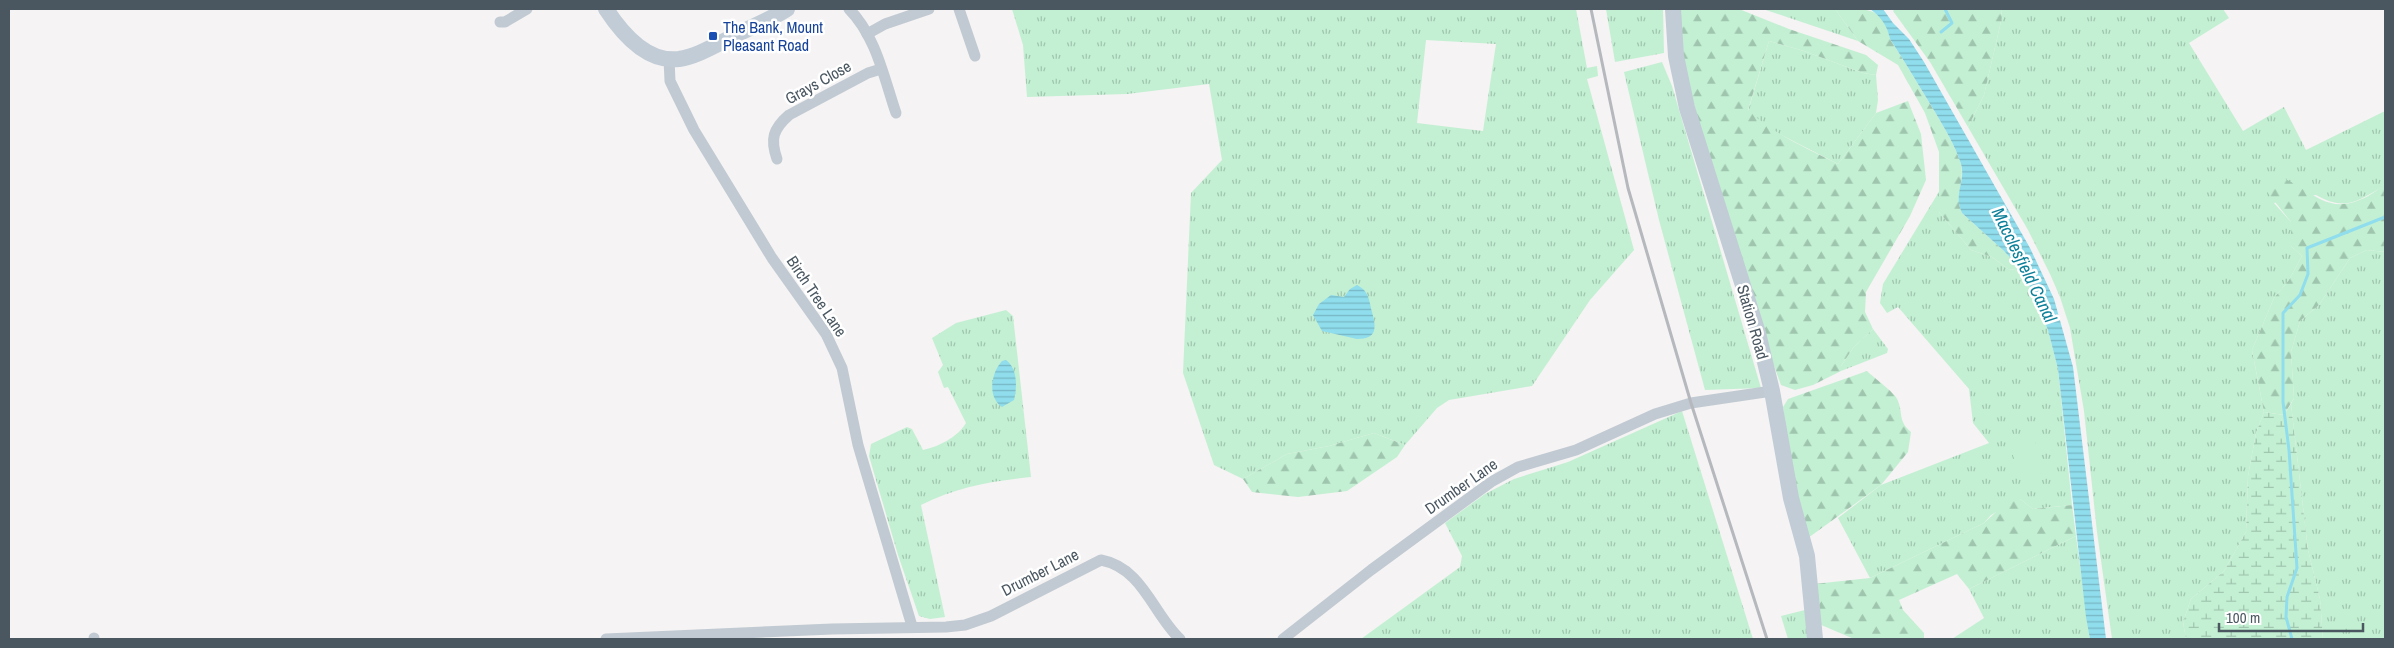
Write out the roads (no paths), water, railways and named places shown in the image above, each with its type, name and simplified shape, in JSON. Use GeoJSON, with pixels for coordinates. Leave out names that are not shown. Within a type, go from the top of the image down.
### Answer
{"type":"FeatureCollection","features":[{"type":"Feature","properties":{"kind":"street"},"geometry":{"type":"LineString","coordinates":[[500,22],[505,22],[527,9]]}},
{"type":"Feature","properties":{"kind":"street"},"geometry":{"type":"LineString","coordinates":[[606,9],[617,26],[635,44],[654,55],[669,59],[679,59],[698,54],[788,9]]}},
{"type":"Feature","properties":{"kind":"street"},"geometry":{"type":"LineString","coordinates":[[849,9],[858,17],[868,34],[896,113]]}},
{"type":"Feature","properties":{"kind":"street"},"geometry":{"type":"LineString","coordinates":[[868,34],[886,24],[929,9]]}},
{"type":"Feature","properties":{"kind":"street"},"geometry":{"type":"LineString","coordinates":[[959,9],[975,56]]}},
{"type":"Feature","properties":{"kind":"street","name":"Station Road"},"geometry":{"type":"LineString","coordinates":[[1672,9],[1676,56],[1687,108],[1758,334],[1772,391],[1791,498],[1807,556],[1816,639]]}},
{"type":"Feature","properties":{"kind":"street","name":"Birch Tree Lane"},"geometry":{"type":"LineString","coordinates":[[669,59],[670,81],[694,130],[772,258],[826,334],[842,368],[868,480],[912,626]]}},
{"type":"Feature","properties":{"kind":"street","name":"Grays Close"},"geometry":{"type":"LineString","coordinates":[[777,159],[772,141],[773,135],[781,122],[850,82],[881,69]]}},
{"type":"Feature","properties":{"kind":"street","name":"Drumber Lane"},"geometry":{"type":"LineString","coordinates":[[1283,639],[1371,570],[1491,482],[1518,467],[1576,450],[1654,414],[1691,403],[1772,391]]}},
{"type":"Feature","properties":{"kind":"street","name":"Drumber Lane"},"geometry":{"type":"LineString","coordinates":[[912,626],[946,628],[965,625],[982,619],[1102,560],[1122,568],[1132,576],[1180,639]]}},
{"type":"Feature","properties":{"kind":"street"},"geometry":{"type":"LineString","coordinates":[[606,639],[912,626]]}},
{"type":"Feature","properties":{"kind":"water","name":"Macclesfield Canal"},"geometry":{"type":"Polygon","coordinates":[[[1870,9],[1883,9],[1893,23],[1909,39],[1924,62],[2030,248],[2054,299],[2073,367],[2106,639],[2090,639],[2058,369],[2048,330],[2023,271],[1962,213],[1959,194],[1962,170],[1956,150],[1890,39],[1883,22],[1870,9]]]}},
{"type":"Feature","properties":{"kind":"water"},"geometry":{"type":"Polygon","coordinates":[[[1357,285],[1364,290],[1369,300],[1375,327],[1372,334],[1369,337],[1357,339],[1322,331],[1313,315],[1319,304],[1331,295],[1344,297],[1350,289],[1357,285]]]}},
{"type":"Feature","properties":{"kind":"water"},"geometry":{"type":"Polygon","coordinates":[[[1006,360],[1015,373],[1016,390],[1014,400],[1002,407],[994,397],[992,385],[998,366],[1002,361],[1006,360]]]}},
{"type":"Feature","properties":{"kind":"waterway"},"geometry":{"type":"LineString","coordinates":[[1941,32],[1952,23],[1945,9]]}},
{"type":"Feature","properties":{"kind":"waterway"},"geometry":{"type":"LineString","coordinates":[[2292,639],[2286,617],[2287,597],[2297,568],[2289,450],[2283,402],[2283,313],[2300,295],[2308,274],[2307,248],[2385,217]]}},
{"type":"Feature","properties":{"kind":"railway"},"geometry":{"type":"LineString","coordinates":[[1591,9],[1628,188],[1691,403],[1767,639]]}},
{"type":"Feature","properties":{"kind":"place","name":"The Bank, Mount Pleasant Road"},"geometry":{"type":"Point","coordinates":[713,36]}}]}
